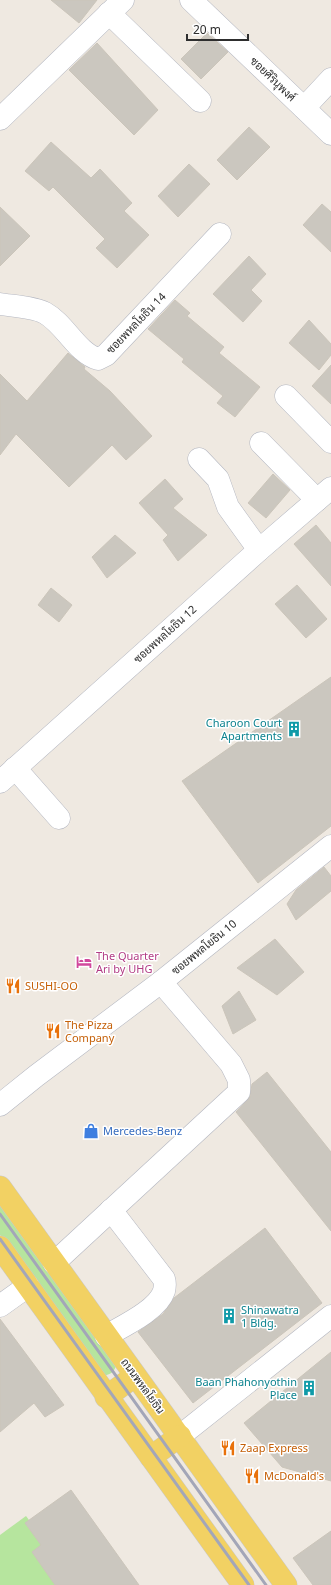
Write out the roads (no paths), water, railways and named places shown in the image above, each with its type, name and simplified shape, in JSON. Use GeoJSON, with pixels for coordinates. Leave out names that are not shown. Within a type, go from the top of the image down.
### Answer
{"type":"FeatureCollection","features":[{"type":"Feature","properties":{"kind":"main road","name":"ถนนพหลโยธิน"},"geometry":{"type":"LineString","coordinates":[[0,1187],[286,1585]]}},
{"type":"Feature","properties":{"kind":"main road"},"geometry":{"type":"LineString","coordinates":[[0,1247],[106,1397],[243,1585]]}},
{"type":"Feature","properties":{"kind":"main road"},"geometry":{"type":"LineString","coordinates":[[106,1397],[135,1376]]}},
{"type":"Feature","properties":{"kind":"main road"},"geometry":{"type":"LineString","coordinates":[[151,1457],[180,1436]]}},
{"type":"Feature","properties":{"kind":"street","name":"ซอยศิรินุพงศ์"},"geometry":{"type":"LineString","coordinates":[[191,0],[331,134]]}},
{"type":"Feature","properties":{"kind":"street"},"geometry":{"type":"LineString","coordinates":[[0,120],[116,6],[200,101]]}},
{"type":"Feature","properties":{"kind":"street","name":"ซอยศิรินุพงศ์"},"geometry":{"type":"LineString","coordinates":[[304,108],[331,78]]}},
{"type":"Feature","properties":{"kind":"street","name":"ซอยพหลโยธิน 14"},"geometry":{"type":"LineString","coordinates":[[0,304],[45,313],[56,321],[88,355],[98,359],[106,355],[220,234]]}},
{"type":"Feature","properties":{"kind":"street"},"geometry":{"type":"LineString","coordinates":[[286,396],[331,442]]}},
{"type":"Feature","properties":{"kind":"street"},"geometry":{"type":"LineString","coordinates":[[261,443],[324,494]]}},
{"type":"Feature","properties":{"kind":"street"},"geometry":{"type":"LineString","coordinates":[[199,459],[218,479],[228,507],[259,550]]}},
{"type":"Feature","properties":{"kind":"street","name":"ซอยพหลโยธิน 12"},"geometry":{"type":"LineString","coordinates":[[8,775],[259,550],[324,494]]}},
{"type":"Feature","properties":{"kind":"street"},"geometry":{"type":"LineString","coordinates":[[8,775],[59,818]]}},
{"type":"Feature","properties":{"kind":"street","name":"ซอยพหลโยธิน 10"},"geometry":{"type":"LineString","coordinates":[[0,1105],[161,982],[331,846]]}},
{"type":"Feature","properties":{"kind":"street"},"geometry":{"type":"LineString","coordinates":[[54,1263],[239,1092],[239,1080],[231,1064],[161,982]]}},
{"type":"Feature","properties":{"kind":"street"},"geometry":{"type":"LineString","coordinates":[[106,1336],[155,1305],[164,1290],[165,1283],[164,1278],[110,1210]]}},
{"type":"Feature","properties":{"kind":"street"},"geometry":{"type":"LineString","coordinates":[[0,1306],[28,1286]]}},
{"type":"Feature","properties":{"kind":"street"},"geometry":{"type":"LineString","coordinates":[[180,1436],[331,1316]]}},
{"type":"Feature","properties":{"kind":"railway"},"geometry":{"type":"LineString","coordinates":[[0,1214],[266,1585]]}},
{"type":"Feature","properties":{"kind":"railway"},"geometry":{"type":"LineString","coordinates":[[0,1239],[249,1585]]}},
{"type":"Feature","properties":{"kind":"place","name":"Charoon Court Apartments"},"geometry":{"type":"Point","coordinates":[294,729]}},
{"type":"Feature","properties":{"kind":"place","name":"The Quarter Ari by UHG"},"geometry":{"type":"Point","coordinates":[84,962]}},
{"type":"Feature","properties":{"kind":"place","name":"SUSHI-OO"},"geometry":{"type":"Point","coordinates":[13,986]}},
{"type":"Feature","properties":{"kind":"place","name":"The Pizza Company"},"geometry":{"type":"Point","coordinates":[53,1031]}},
{"type":"Feature","properties":{"kind":"place","name":"Mercedes-Benz"},"geometry":{"type":"Point","coordinates":[91,1131]}},
{"type":"Feature","properties":{"kind":"place","name":"Shinawatra 1 Bldg."},"geometry":{"type":"Point","coordinates":[229,1316]}},
{"type":"Feature","properties":{"kind":"place","name":"Baan Phahonyothin Place"},"geometry":{"type":"Point","coordinates":[309,1388]}},
{"type":"Feature","properties":{"kind":"place","name":"Zaap Express"},"geometry":{"type":"Point","coordinates":[228,1448]}},
{"type":"Feature","properties":{"kind":"place","name":"McDonald's"},"geometry":{"type":"Point","coordinates":[252,1476]}}]}
